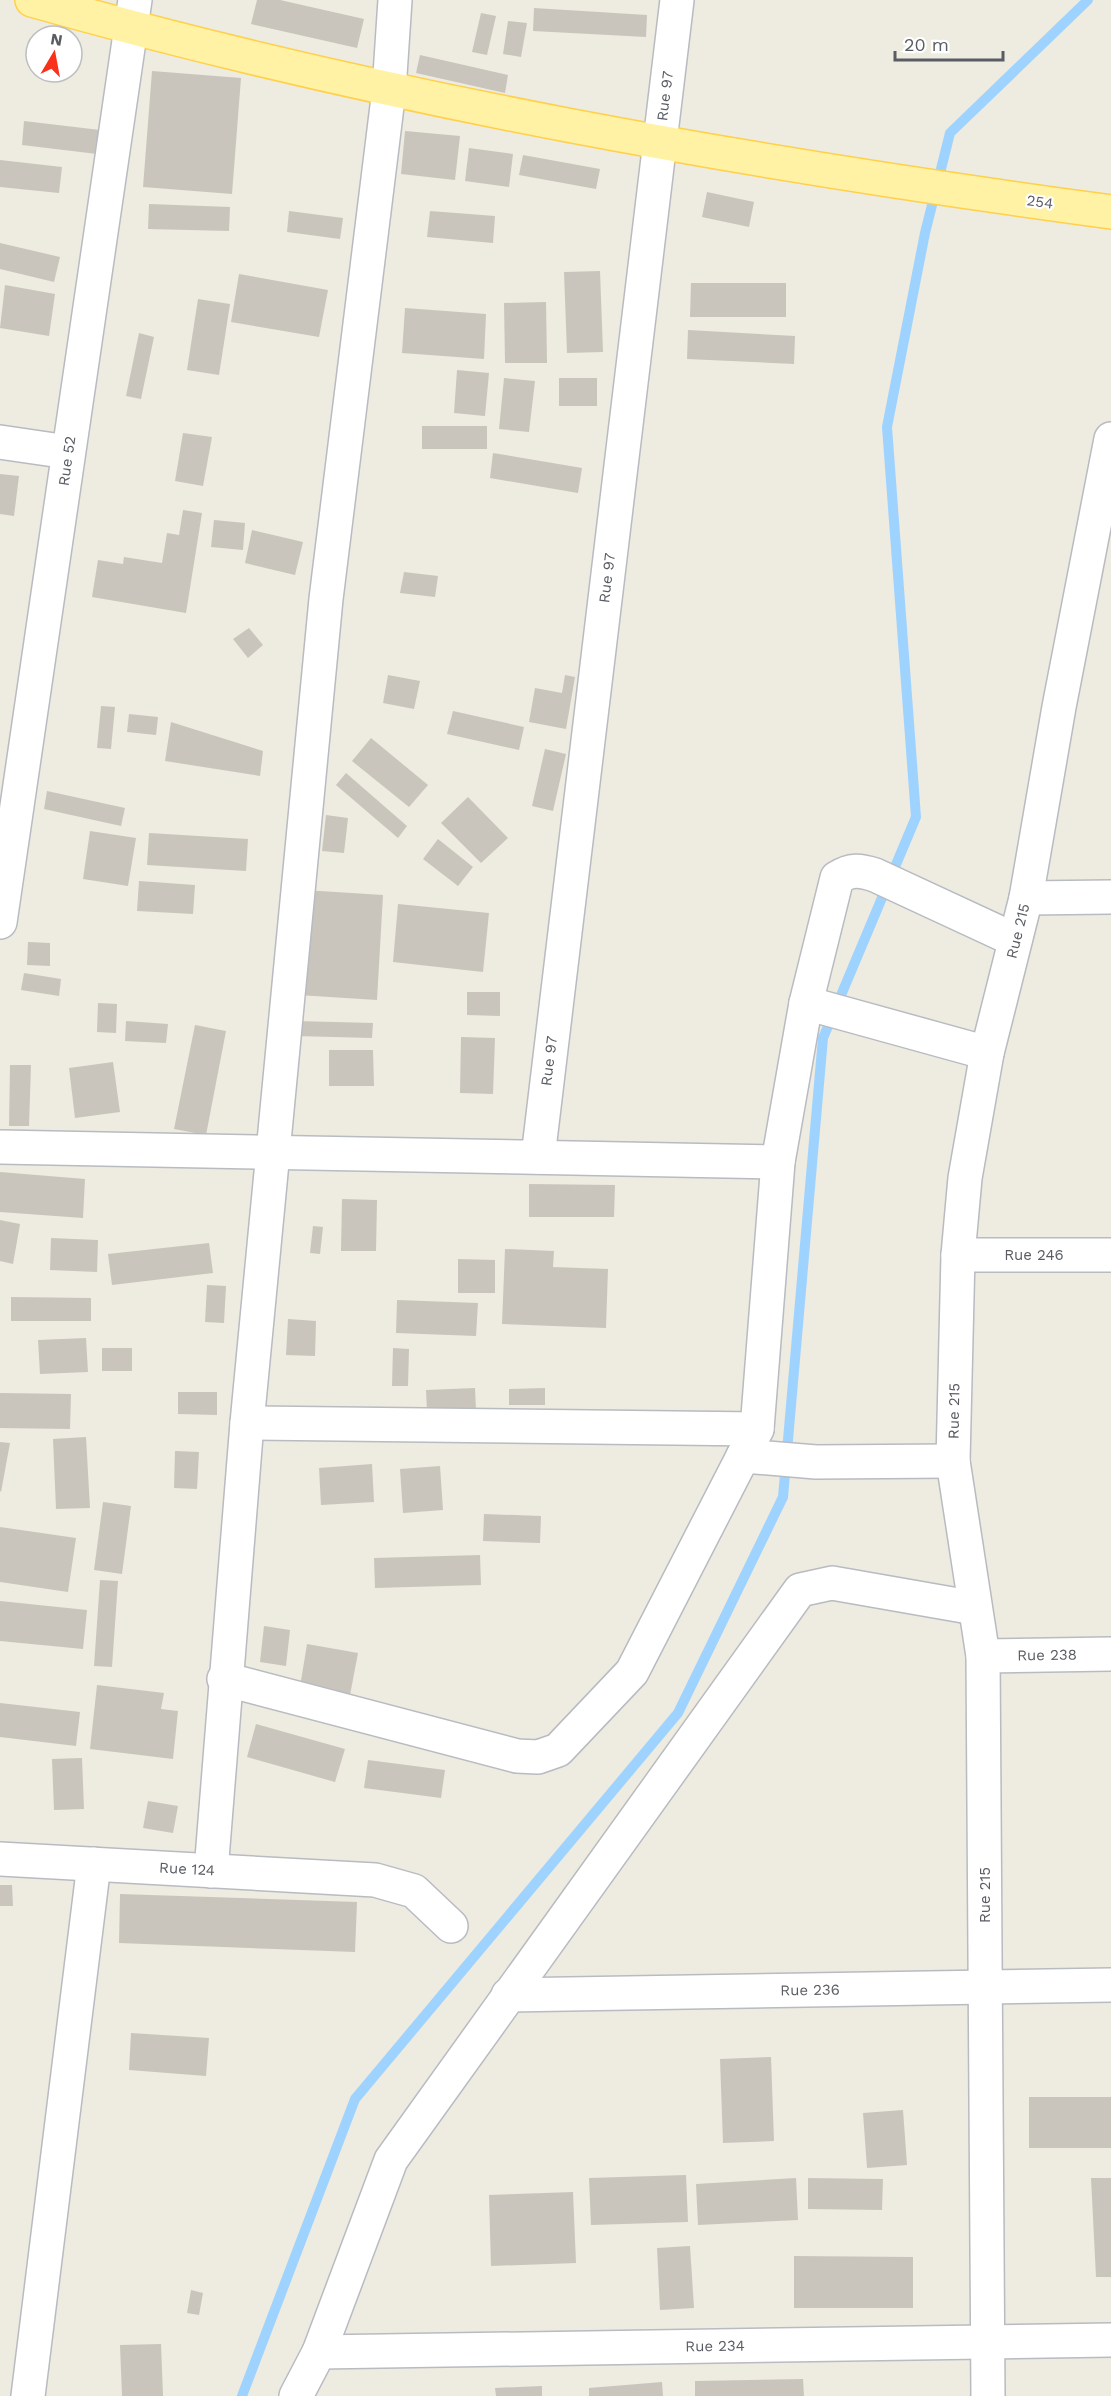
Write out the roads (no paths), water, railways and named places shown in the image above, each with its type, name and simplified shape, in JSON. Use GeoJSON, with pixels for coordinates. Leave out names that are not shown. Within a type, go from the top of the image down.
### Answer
{"type":"FeatureCollection","features":[{"type":"Feature","properties":{"kind":"main road","name":"254"},"geometry":{"type":"LineString","coordinates":[[32,0],[133,14],[388,90],[660,141],[969,193],[1111,212]]}},
{"type":"Feature","properties":{"kind":"street"},"geometry":{"type":"LineString","coordinates":[[211,1871],[224,1679],[247,1423],[326,599],[388,90],[395,0]]}},
{"type":"Feature","properties":{"kind":"street","name":"Rue 97"},"geometry":{"type":"LineString","coordinates":[[538,1157],[676,0]]}},
{"type":"Feature","properties":{"kind":"street","name":"Rue 52"},"geometry":{"type":"LineString","coordinates":[[0,922],[133,14]]}},
{"type":"Feature","properties":{"kind":"street","name":"Rue 215"},"geometry":{"type":"LineString","coordinates":[[988,2396],[983,1656],[952,1461],[958,1255],[965,1178],[987,1053],[1026,898],[1059,707],[1111,439]]}},
{"type":"Feature","properties":{"kind":"street"},"geometry":{"type":"LineString","coordinates":[[0,442],[69,452]]}},
{"type":"Feature","properties":{"kind":"street"},"geometry":{"type":"LineString","coordinates":[[224,1679],[517,1756],[538,1757],[558,1750],[632,1672],[750,1443],[778,1162],[825,1008],[837,878],[846,872],[859,870],[875,875],[935,905],[1015,940]]}},
{"type":"Feature","properties":{"kind":"street"},"geometry":{"type":"LineString","coordinates":[[1026,898],[1111,897]]}},
{"type":"Feature","properties":{"kind":"street"},"geometry":{"type":"LineString","coordinates":[[825,1008],[987,1053]]}},
{"type":"Feature","properties":{"kind":"street"},"geometry":{"type":"LineString","coordinates":[[0,1147],[778,1162]]}},
{"type":"Feature","properties":{"kind":"street","name":"Rue 246"},"geometry":{"type":"LineString","coordinates":[[958,1255],[1111,1255]]}},
{"type":"Feature","properties":{"kind":"street"},"geometry":{"type":"LineString","coordinates":[[247,1423],[750,1443],[779,1460],[816,1462],[952,1461]]}},
{"type":"Feature","properties":{"kind":"street"},"geometry":{"type":"LineString","coordinates":[[296,2396],[319,2352],[391,2160],[800,1590],[832,1583],[975,1608]]}},
{"type":"Feature","properties":{"kind":"street","name":"Rue 238"},"geometry":{"type":"LineString","coordinates":[[983,1656],[1111,1654]]}},
{"type":"Feature","properties":{"kind":"street","name":"Rue 124"},"geometry":{"type":"LineString","coordinates":[[0,1859],[375,1880],[414,1891],[451,1926]]}},
{"type":"Feature","properties":{"kind":"street"},"geometry":{"type":"LineString","coordinates":[[28,2396],[94,1864]]}},
{"type":"Feature","properties":{"kind":"street","name":"Rue 236"},"geometry":{"type":"LineString","coordinates":[[508,1995],[1111,1985]]}},
{"type":"Feature","properties":{"kind":"street","name":"Rue 234"},"geometry":{"type":"LineString","coordinates":[[319,2352],[1111,2340]]}},
{"type":"Feature","properties":{"kind":"waterway"},"geometry":{"type":"LineString","coordinates":[[242,2396],[355,2099],[678,1713],[783,1497],[823,1038],[916,817],[887,427],[925,233],[950,133],[1088,0]]}}]}
